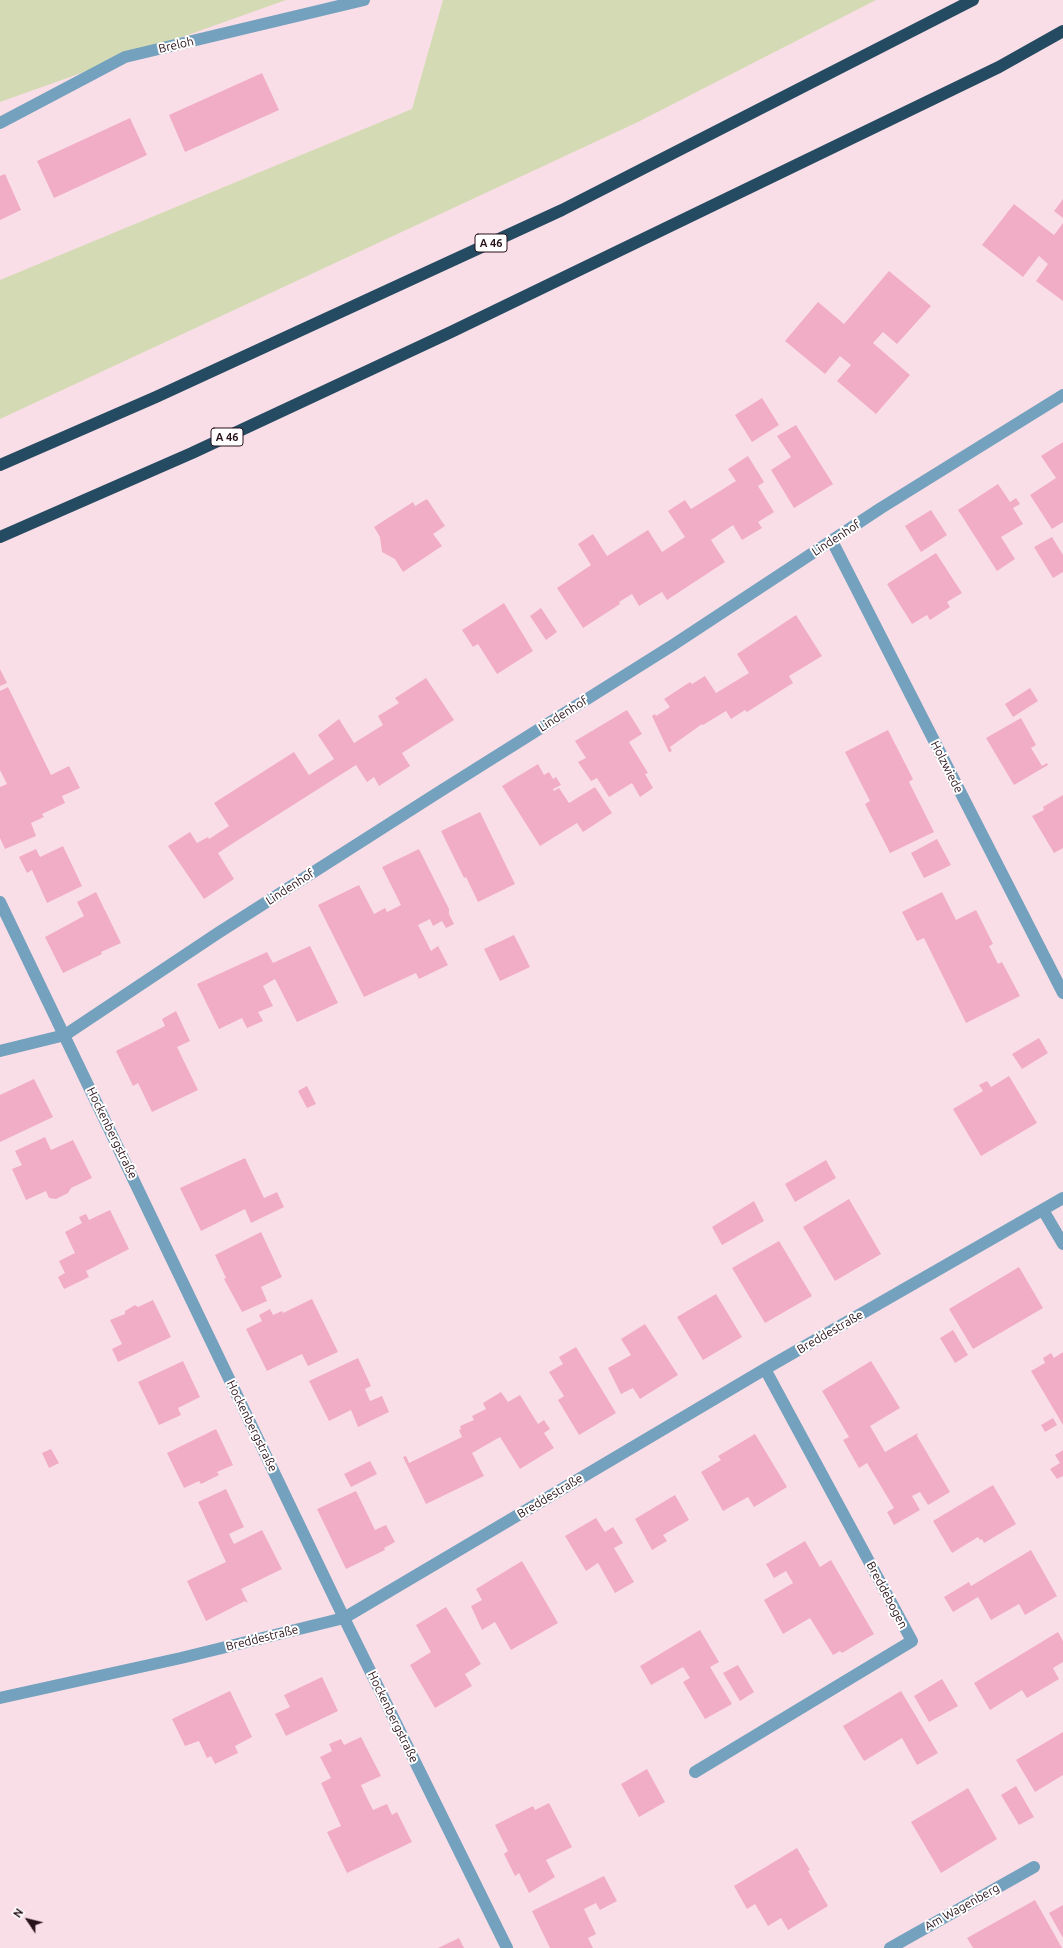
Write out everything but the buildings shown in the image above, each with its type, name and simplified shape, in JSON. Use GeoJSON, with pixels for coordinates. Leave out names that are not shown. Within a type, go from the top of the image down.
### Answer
{"type":"FeatureCollection","features":[{"type":"Feature","properties":{"kind":"highway","name":"A 46"},"geometry":{"type":"LineString","coordinates":[[0,465],[156,397],[562,210],[973,0]]}},
{"type":"Feature","properties":{"kind":"highway","name":"A 46"},"geometry":{"type":"LineString","coordinates":[[0,537],[192,453],[451,332],[999,67],[1063,30]]}},
{"type":"Feature","properties":{"kind":"street","name":"Breloh"},"geometry":{"type":"LineString","coordinates":[[0,123],[125,57],[364,0]]}},
{"type":"Feature","properties":{"kind":"street","name":"Lindenhof"},"geometry":{"type":"LineString","coordinates":[[0,1051],[65,1035],[218,933],[673,645],[881,508],[1063,395]]}},
{"type":"Feature","properties":{"kind":"street","name":"Holzwiede"},"geometry":{"type":"LineString","coordinates":[[832,541],[1063,993]]}},
{"type":"Feature","properties":{"kind":"street","name":"Hockenbergstraße"},"geometry":{"type":"LineString","coordinates":[[0,902],[344,1618],[507,1948]]}},
{"type":"Feature","properties":{"kind":"street","name":"Breddestraße"},"geometry":{"type":"LineString","coordinates":[[0,1698],[181,1658],[344,1618],[764,1369],[1063,1198]]}},
{"type":"Feature","properties":{"kind":"street"},"geometry":{"type":"LineString","coordinates":[[1043,1210],[1063,1244]]}},
{"type":"Feature","properties":{"kind":"street","name":"Breddebogen"},"geometry":{"type":"LineString","coordinates":[[695,1772],[912,1641],[764,1369]]}},
{"type":"Feature","properties":{"kind":"street","name":"Am Wagenberg"},"geometry":{"type":"LineString","coordinates":[[890,1948],[1034,1867]]}},
{"type":"Feature","properties":{"kind":"green space"},"geometry":{"type":"Polygon","coordinates":[[[0,0],[286,0],[0,102],[0,0]]]}},
{"type":"Feature","properties":{"kind":"green space"},"geometry":{"type":"Polygon","coordinates":[[[443,0],[876,0],[638,122],[0,419],[0,280],[412,109],[443,0]]]}}]}
